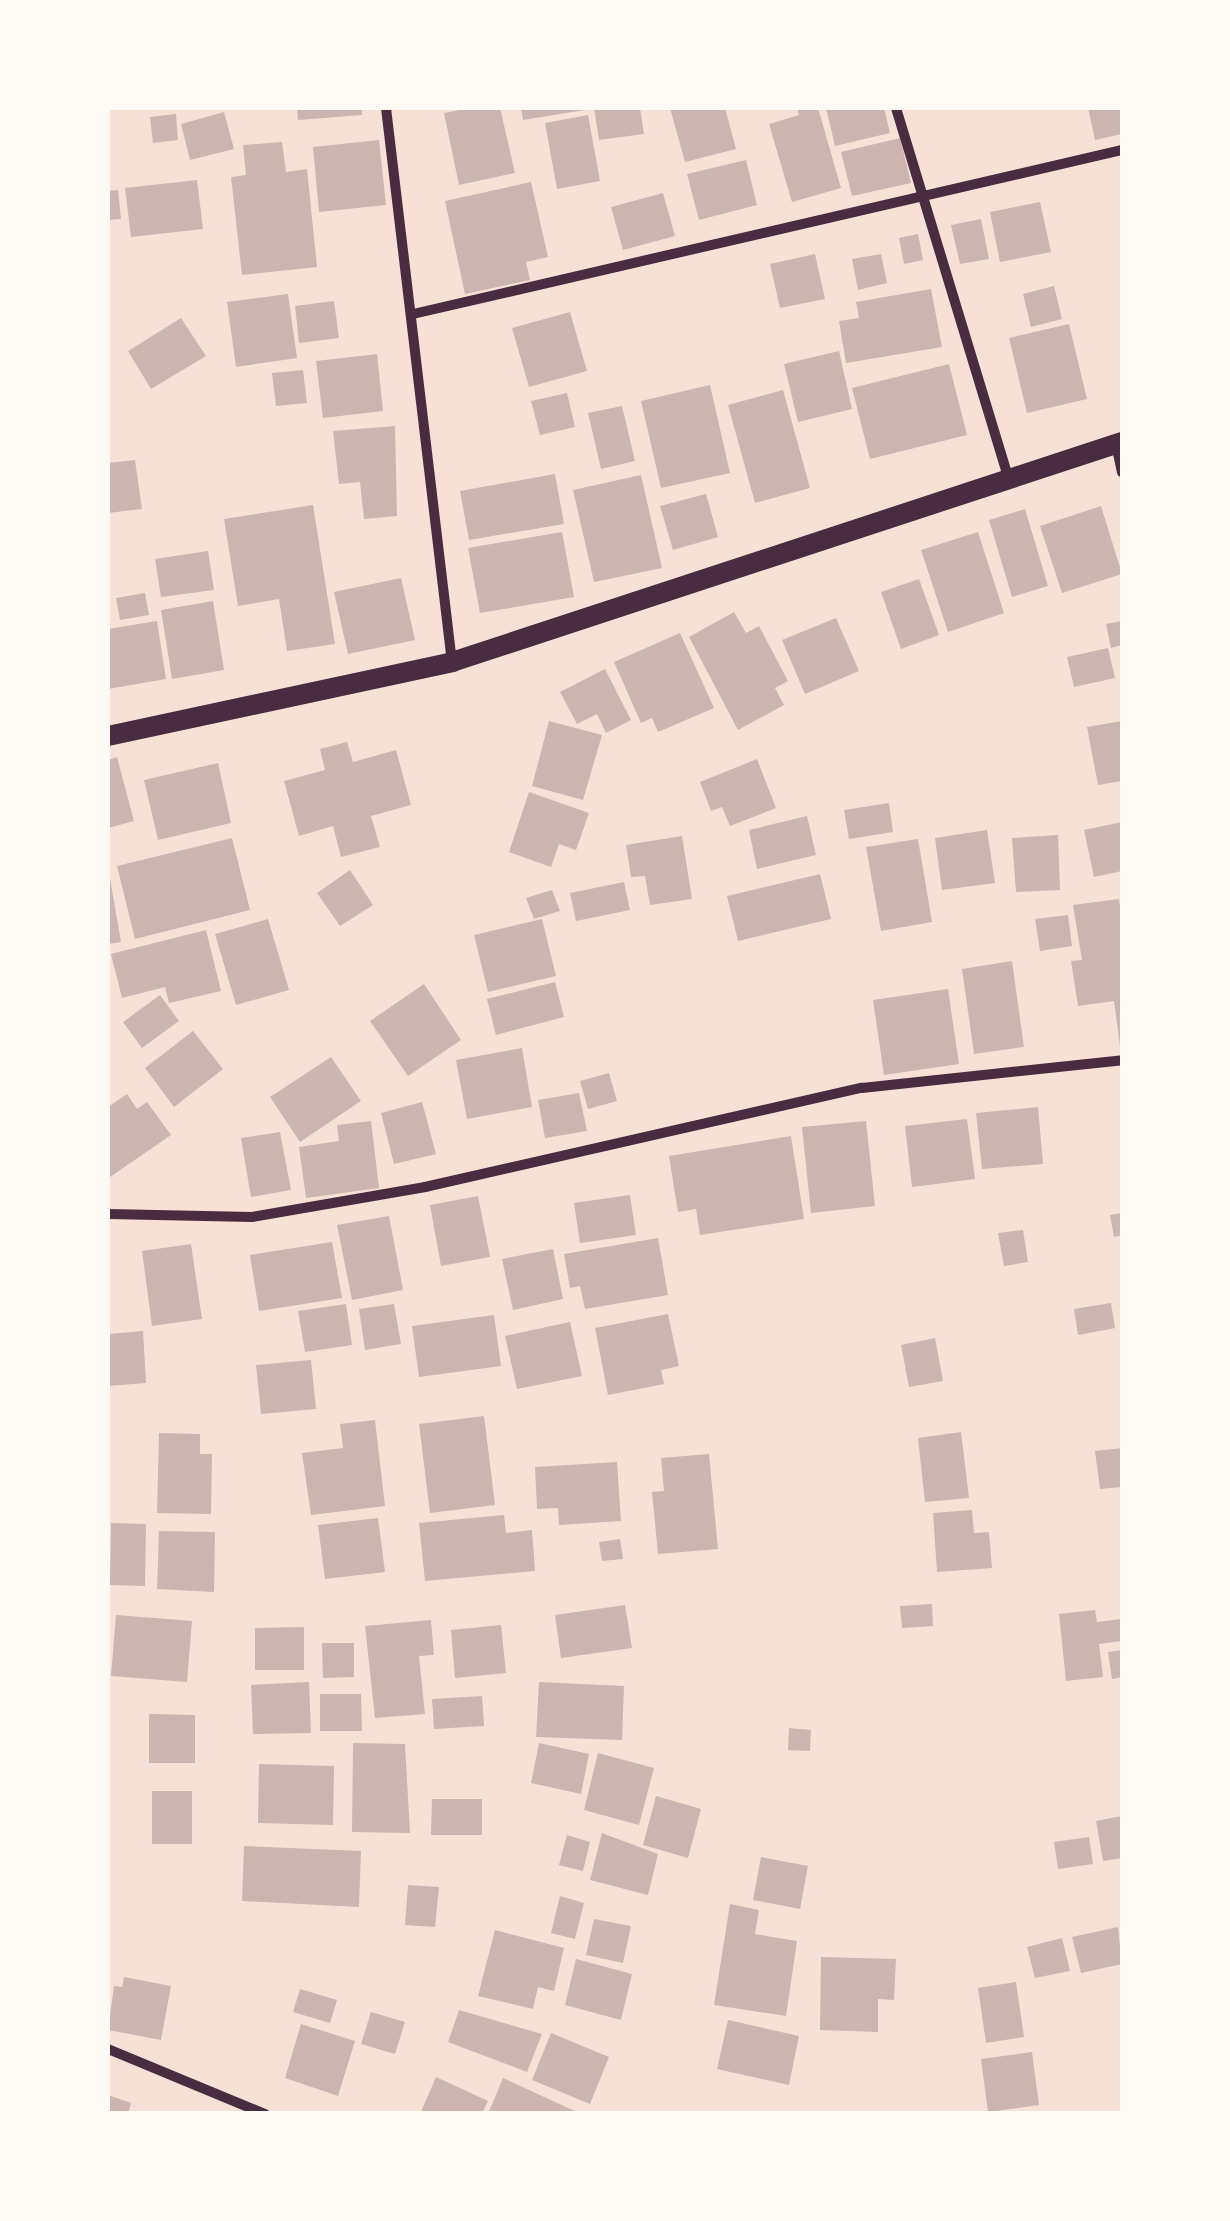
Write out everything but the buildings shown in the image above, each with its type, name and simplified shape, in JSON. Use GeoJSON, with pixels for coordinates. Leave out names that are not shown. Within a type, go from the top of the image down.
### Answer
{"type":"FeatureCollection","features":[{"type":"Feature","properties":{"kind":"main road"},"geometry":{"type":"LineString","coordinates":[[108,736],[452,662],[1119,443]]}},
{"type":"Feature","properties":{"kind":"street"},"geometry":{"type":"LineString","coordinates":[[386,108],[452,662]]}},
{"type":"Feature","properties":{"kind":"street"},"geometry":{"type":"LineString","coordinates":[[896,108],[1008,479]]}},
{"type":"Feature","properties":{"kind":"street"},"geometry":{"type":"LineString","coordinates":[[413,314],[1122,150]]}},
{"type":"Feature","properties":{"kind":"street"},"geometry":{"type":"LineString","coordinates":[[1119,443],[1122,472]]}},
{"type":"Feature","properties":{"kind":"street"},"geometry":{"type":"LineString","coordinates":[[108,1214],[252,1218],[425,1188],[862,1088],[1122,1060]]}},
{"type":"Feature","properties":{"kind":"street"},"geometry":{"type":"LineString","coordinates":[[108,2050],[266,2114]]}}]}
